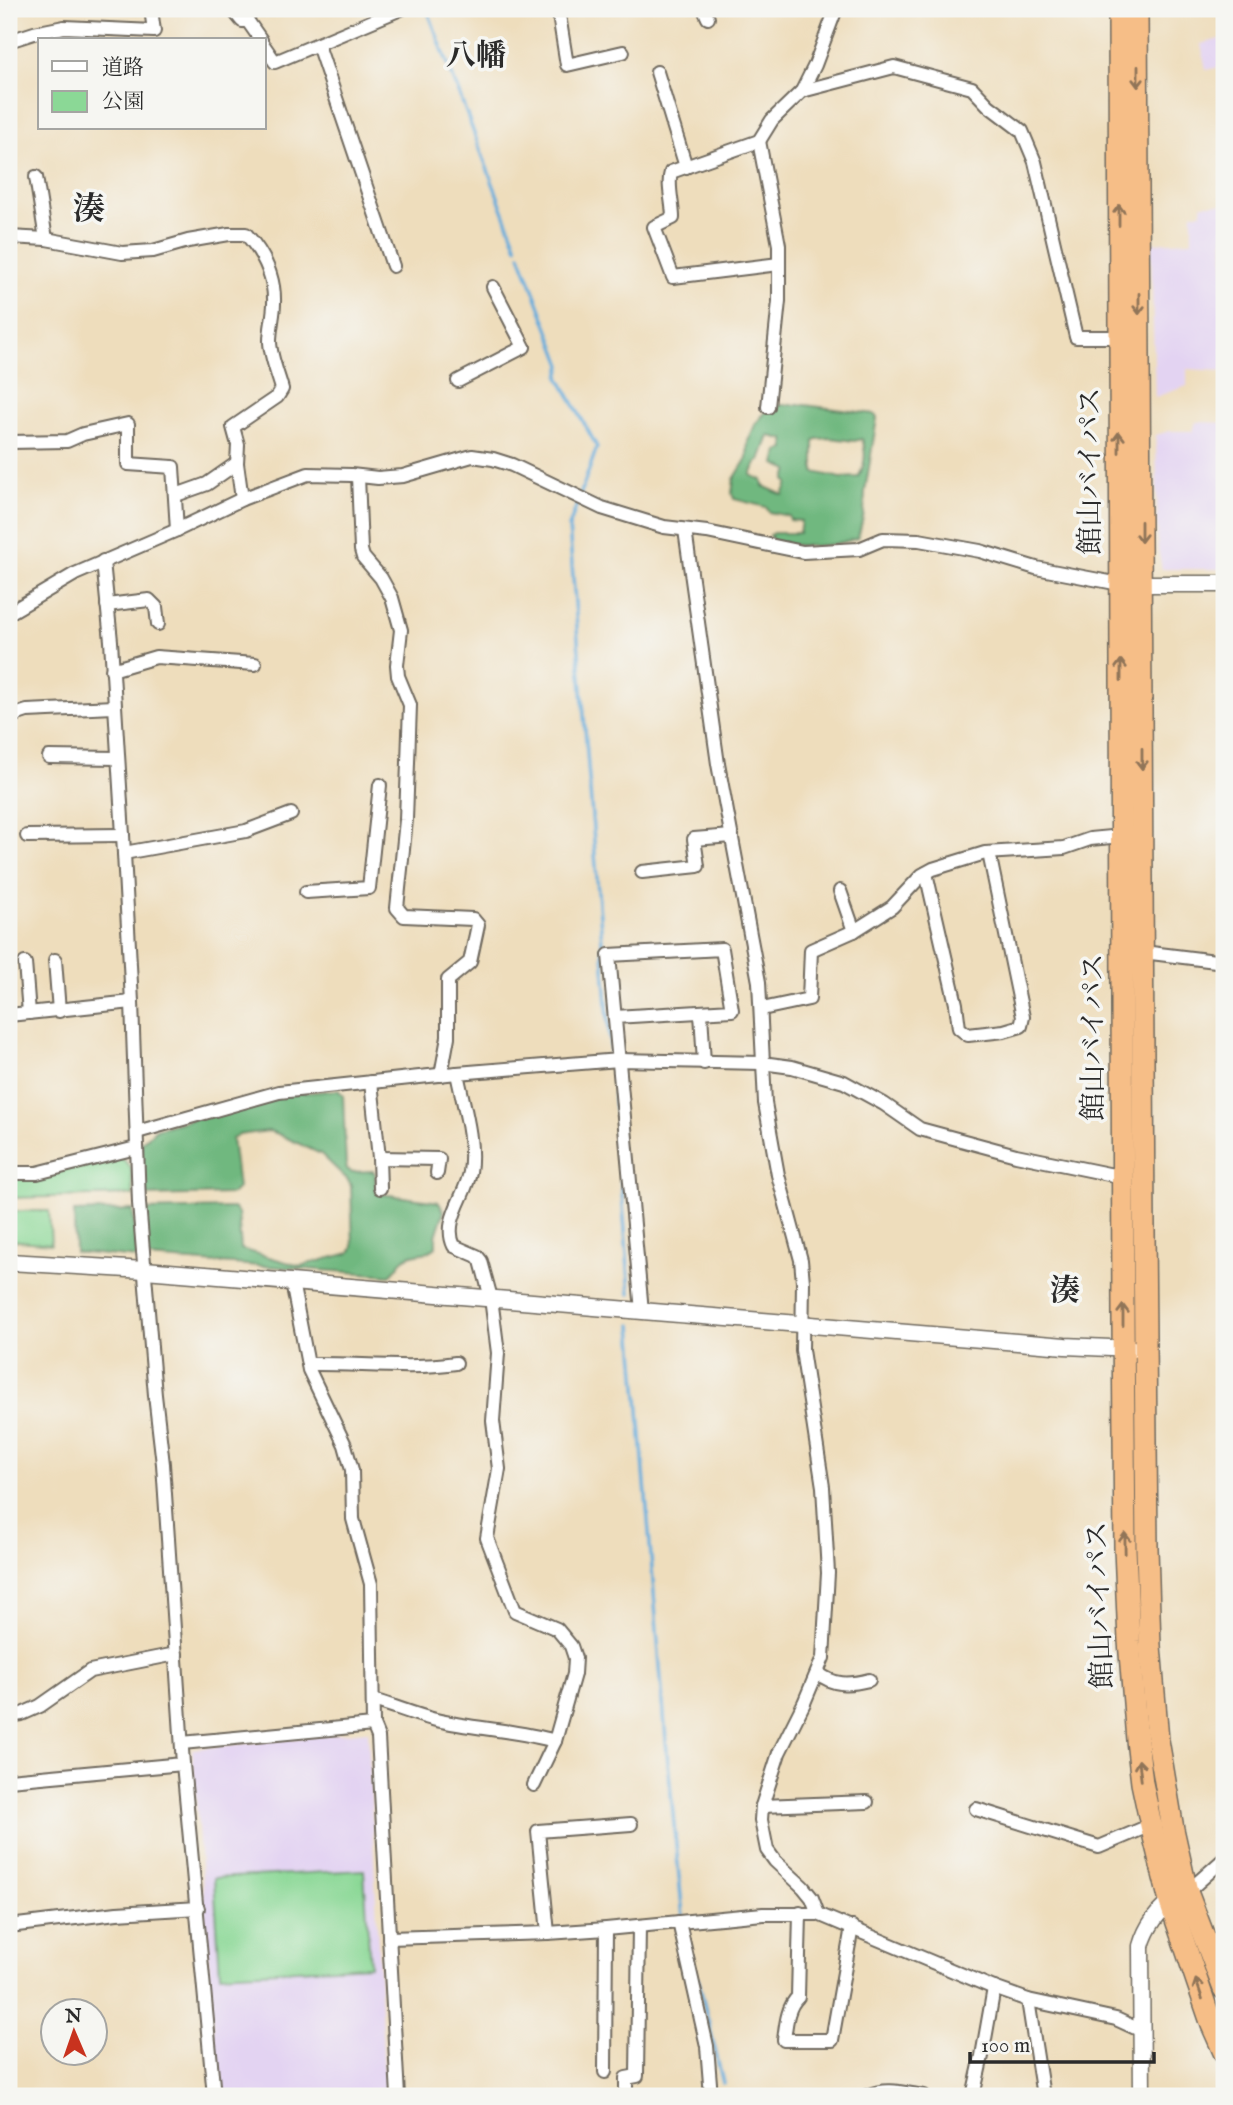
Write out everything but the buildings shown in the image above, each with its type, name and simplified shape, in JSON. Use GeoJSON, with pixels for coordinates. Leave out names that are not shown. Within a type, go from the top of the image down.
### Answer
{"type":"FeatureCollection","features":[{"type":"Feature","properties":{"kind":"highway","name":"館山バイパス"},"geometry":{"type":"LineString","coordinates":[[1119,9],[1123,1177],[1150,1646],[1178,1897],[1224,1989]]}},
{"type":"Feature","properties":{"kind":"highway","name":"館山バイパス"},"geometry":{"type":"LineString","coordinates":[[1137,9],[1143,952],[1134,1350],[1125,1549],[1129,1641],[1142,1783],[1151,1825],[1178,1897],[1212,2025],[1224,2052]]}},
{"type":"Feature","properties":{"kind":"street"},"geometry":{"type":"LineString","coordinates":[[9,41],[64,27],[154,31],[151,9]]}},
{"type":"Feature","properties":{"kind":"street"},"geometry":{"type":"LineString","coordinates":[[232,9],[242,21],[247,20],[260,38]]}},
{"type":"Feature","properties":{"kind":"street"},"geometry":{"type":"LineString","coordinates":[[266,49],[275,62],[401,9]]}},
{"type":"Feature","properties":{"kind":"street"},"geometry":{"type":"LineString","coordinates":[[558,9],[567,65],[623,52]]}},
{"type":"Feature","properties":{"kind":"street"},"geometry":{"type":"LineString","coordinates":[[779,264],[673,277],[653,227],[673,218],[669,178],[671,172],[759,141],[772,120],[802,91],[836,9]]}},
{"type":"Feature","properties":{"kind":"street"},"geometry":{"type":"LineString","coordinates":[[318,45],[393,266]]}},
{"type":"Feature","properties":{"kind":"street"},"geometry":{"type":"LineString","coordinates":[[802,91],[894,67],[972,88],[989,106],[1022,131],[1035,162],[1076,337],[1119,337]]}},
{"type":"Feature","properties":{"kind":"street"},"geometry":{"type":"LineString","coordinates":[[657,72],[685,167]]}},
{"type":"Feature","properties":{"kind":"street"},"geometry":{"type":"LineString","coordinates":[[759,141],[779,245],[779,300],[768,407]]}},
{"type":"Feature","properties":{"kind":"street"},"geometry":{"type":"LineString","coordinates":[[36,177],[46,239]]}},
{"type":"Feature","properties":{"kind":"street"},"geometry":{"type":"LineString","coordinates":[[9,237],[46,239],[122,253],[153,251],[188,241],[229,234],[246,234],[257,246],[267,264],[271,282],[274,301],[270,343],[282,389],[277,397],[233,427],[238,445],[237,463],[242,499]]}},
{"type":"Feature","properties":{"kind":"street"},"geometry":{"type":"LineString","coordinates":[[458,381],[524,347],[493,288]]}},
{"type":"Feature","properties":{"kind":"street"},"geometry":{"type":"LineString","coordinates":[[9,442],[67,441],[83,434],[128,424],[128,464],[173,467],[177,530]]}},
{"type":"Feature","properties":{"kind":"street"},"geometry":{"type":"LineString","coordinates":[[9,612],[103,561],[242,499],[308,474],[378,478],[403,476],[472,456],[503,462],[622,516],[803,552],[859,550],[883,539],[919,540],[980,551],[1036,568],[1120,584],[1224,584]]}},
{"type":"Feature","properties":{"kind":"street"},"geometry":{"type":"LineString","coordinates":[[176,495],[206,484],[237,463]]}},
{"type":"Feature","properties":{"kind":"street"},"geometry":{"type":"LineString","coordinates":[[358,476],[361,550],[363,557],[381,578],[392,598],[401,630],[398,677],[410,705],[406,820],[397,908],[404,916],[473,919],[478,925],[470,962],[448,980],[448,1037],[441,1075]]}},
{"type":"Feature","properties":{"kind":"street"},"geometry":{"type":"LineString","coordinates":[[685,530],[718,764],[759,982],[765,1103],[778,1175],[801,1260],[802,1350],[823,1487],[828,1573],[823,1658],[779,1753],[762,1806],[761,1820],[767,1850],[812,1898],[818,1914]]}},
{"type":"Feature","properties":{"kind":"street"},"geometry":{"type":"LineString","coordinates":[[103,561],[123,835],[136,1148],[163,1464],[183,1764],[214,2096]]}},
{"type":"Feature","properties":{"kind":"street"},"geometry":{"type":"LineString","coordinates":[[107,605],[149,600],[156,607],[158,624]]}},
{"type":"Feature","properties":{"kind":"street"},"geometry":{"type":"LineString","coordinates":[[112,670],[156,657],[255,664]]}},
{"type":"Feature","properties":{"kind":"street"},"geometry":{"type":"LineString","coordinates":[[9,717],[27,711],[114,707]]}},
{"type":"Feature","properties":{"kind":"street"},"geometry":{"type":"LineString","coordinates":[[49,757],[117,758]]}},
{"type":"Feature","properties":{"kind":"street"},"geometry":{"type":"LineString","coordinates":[[306,892],[369,888],[380,785]]}},
{"type":"Feature","properties":{"kind":"street"},"geometry":{"type":"LineString","coordinates":[[124,853],[246,831],[291,814]]}},
{"type":"Feature","properties":{"kind":"street"},"geometry":{"type":"LineString","coordinates":[[27,836],[123,835]]}},
{"type":"Feature","properties":{"kind":"street"},"geometry":{"type":"LineString","coordinates":[[642,872],[698,866],[694,839],[732,836]]}},
{"type":"Feature","properties":{"kind":"street"},"geometry":{"type":"LineString","coordinates":[[762,1009],[808,999],[811,950],[854,930],[892,907],[933,869],[989,853],[1064,848],[1090,839],[1122,836]]}},
{"type":"Feature","properties":{"kind":"street"},"geometry":{"type":"LineString","coordinates":[[926,873],[959,1028],[968,1035],[1021,1026],[1023,1017],[989,853]]}},
{"type":"Feature","properties":{"kind":"street"},"geometry":{"type":"LineString","coordinates":[[840,891],[854,930]]}},
{"type":"Feature","properties":{"kind":"street"},"geometry":{"type":"LineString","coordinates":[[615,1017],[732,1010],[722,949],[609,955],[615,1017],[614,1060],[642,1311]]}},
{"type":"Feature","properties":{"kind":"street"},"geometry":{"type":"LineString","coordinates":[[1143,952],[1224,962]]}},
{"type":"Feature","properties":{"kind":"street"},"geometry":{"type":"LineString","coordinates":[[55,960],[59,1010]]}},
{"type":"Feature","properties":{"kind":"street"},"geometry":{"type":"LineString","coordinates":[[25,963],[29,1013]]}},
{"type":"Feature","properties":{"kind":"street"},"geometry":{"type":"LineString","coordinates":[[9,1015],[132,1002]]}},
{"type":"Feature","properties":{"kind":"street"},"geometry":{"type":"LineString","coordinates":[[701,1013],[704,1063]]}},
{"type":"Feature","properties":{"kind":"street"},"geometry":{"type":"LineString","coordinates":[[137,1132],[279,1092],[614,1060],[762,1063],[792,1067],[844,1082],[884,1104],[920,1129],[1016,1155],[1123,1177]]}},
{"type":"Feature","properties":{"kind":"street"},"geometry":{"type":"LineString","coordinates":[[457,1073],[472,1157],[470,1174],[452,1222],[451,1241],[454,1246],[477,1256],[481,1261],[491,1298],[498,1353],[493,1421],[499,1469],[487,1538],[515,1611],[557,1629],[575,1658],[574,1674],[555,1741],[534,1785]]}},
{"type":"Feature","properties":{"kind":"street"},"geometry":{"type":"LineString","coordinates":[[371,1082],[380,1188]]}},
{"type":"Feature","properties":{"kind":"street"},"geometry":{"type":"LineString","coordinates":[[9,1173],[37,1173],[136,1148]]}},
{"type":"Feature","properties":{"kind":"street"},"geometry":{"type":"LineString","coordinates":[[379,1158],[439,1159],[437,1173]]}},
{"type":"Feature","properties":{"kind":"street"},"geometry":{"type":"LineString","coordinates":[[9,1262],[145,1270],[1134,1350]]}},
{"type":"Feature","properties":{"kind":"street"},"geometry":{"type":"LineString","coordinates":[[292,1282],[308,1364],[345,1445],[352,1470],[353,1519],[371,1584],[373,1725],[378,1737],[398,2096]]}},
{"type":"Feature","properties":{"kind":"street"},"geometry":{"type":"LineString","coordinates":[[308,1364],[435,1366],[456,1363]]}},
{"type":"Feature","properties":{"kind":"street"},"geometry":{"type":"LineString","coordinates":[[9,1716],[40,1706],[90,1671],[176,1654]]}},
{"type":"Feature","properties":{"kind":"street"},"geometry":{"type":"LineString","coordinates":[[818,1673],[834,1683],[841,1684],[869,1680]]}},
{"type":"Feature","properties":{"kind":"street"},"geometry":{"type":"LineString","coordinates":[[373,1700],[435,1719],[530,1734],[555,1741]]}},
{"type":"Feature","properties":{"kind":"street"},"geometry":{"type":"LineString","coordinates":[[182,1743],[373,1725]]}},
{"type":"Feature","properties":{"kind":"street"},"geometry":{"type":"LineString","coordinates":[[9,1780],[183,1764]]}},
{"type":"Feature","properties":{"kind":"street"},"geometry":{"type":"LineString","coordinates":[[762,1806],[867,1802]]}},
{"type":"Feature","properties":{"kind":"street"},"geometry":{"type":"LineString","coordinates":[[976,1809],[1099,1847],[1151,1825]]}},
{"type":"Feature","properties":{"kind":"street"},"geometry":{"type":"LineString","coordinates":[[548,1933],[538,1831],[631,1825]]}},
{"type":"Feature","properties":{"kind":"street"},"geometry":{"type":"LineString","coordinates":[[1142,2096],[1141,1945],[1145,1930],[1178,1897],[1222,1861]]}},
{"type":"Feature","properties":{"kind":"street"},"geometry":{"type":"LineString","coordinates":[[9,1926],[117,1913],[198,1908]]}},
{"type":"Feature","properties":{"kind":"street"},"geometry":{"type":"LineString","coordinates":[[800,1913],[798,1997],[793,2002],[786,2022],[784,2040],[832,2040],[852,1927]]}},
{"type":"Feature","properties":{"kind":"street"},"geometry":{"type":"LineString","coordinates":[[388,1938],[548,1933],[763,1914],[818,1914],[994,1988],[1028,2000],[1116,2019],[1142,2031]]}},
{"type":"Feature","properties":{"kind":"street"},"geometry":{"type":"LineString","coordinates":[[682,1922],[707,2046],[711,2096]]}},
{"type":"Feature","properties":{"kind":"street"},"geometry":{"type":"LineString","coordinates":[[626,2096],[626,2078],[638,2076],[639,1926]]}},
{"type":"Feature","properties":{"kind":"street"},"geometry":{"type":"LineString","coordinates":[[605,2072],[606,1929]]}},
{"type":"Feature","properties":{"kind":"street"},"geometry":{"type":"LineString","coordinates":[[973,2096],[994,1988]]}},
{"type":"Feature","properties":{"kind":"street"},"geometry":{"type":"LineString","coordinates":[[1028,2000],[1043,2096]]}},
{"type":"Feature","properties":{"kind":"street"},"geometry":{"type":"LineString","coordinates":[[867,2096],[892,2091],[924,2096]]}},
{"type":"Feature","properties":{"kind":"shaded area"},"geometry":{"type":"Polygon","coordinates":[[[1224,38],[1224,66],[1206,70],[1201,44],[1224,38]]]}},
{"type":"Feature","properties":{"kind":"shaded area"},"geometry":{"type":"Polygon","coordinates":[[[1202,204],[1224,204],[1224,371],[1187,369],[1187,386],[1155,397],[1151,243],[1192,241],[1192,213],[1202,213],[1202,204]]]}},
{"type":"Feature","properties":{"kind":"shaded area"},"geometry":{"type":"Polygon","coordinates":[[[1196,422],[1224,423],[1224,569],[1162,569],[1158,549],[1156,435],[1170,431],[1193,431],[1196,422]]]}},
{"type":"Feature","properties":{"kind":"shaded area"},"geometry":{"type":"Polygon","coordinates":[[[368,1731],[385,2096],[219,2096],[192,1749],[368,1731]]]}},
{"type":"Feature","properties":{"kind":"green space"},"geometry":{"type":"Polygon","coordinates":[[[772,405],[805,405],[874,414],[877,418],[858,538],[815,546],[772,541],[770,535],[773,533],[799,533],[801,521],[790,520],[789,516],[769,512],[766,507],[734,499],[734,479],[747,458],[748,441],[756,423],[772,405]],[[769,436],[751,475],[762,480],[763,486],[783,495],[789,470],[775,464],[778,451],[785,449],[784,439],[769,436]],[[830,438],[814,441],[814,472],[841,478],[858,477],[864,459],[862,439],[854,441],[830,438]]]}},
{"type":"Feature","properties":{"kind":"green space"},"geometry":{"type":"Polygon","coordinates":[[[338,1090],[343,1095],[346,1168],[351,1172],[373,1171],[376,1191],[381,1194],[439,1202],[444,1211],[436,1236],[436,1247],[407,1257],[390,1275],[148,1258],[145,1210],[233,1208],[238,1213],[241,1249],[300,1266],[350,1253],[353,1247],[351,1186],[321,1154],[269,1131],[238,1135],[232,1139],[238,1188],[232,1194],[145,1196],[141,1143],[156,1129],[279,1095],[338,1090]]]}},
{"type":"Feature","properties":{"kind":"green space"},"geometry":{"type":"Polygon","coordinates":[[[121,1157],[131,1168],[133,1195],[9,1198],[9,1179],[121,1157]]]}},
{"type":"Feature","properties":{"kind":"green space"},"geometry":{"type":"Polygon","coordinates":[[[133,1210],[137,1258],[75,1252],[74,1212],[133,1210]]]}},
{"type":"Feature","properties":{"kind":"green space"},"geometry":{"type":"Polygon","coordinates":[[[9,1211],[49,1211],[51,1244],[9,1240],[9,1211]]]}},
{"type":"Feature","properties":{"kind":"green space"},"geometry":{"type":"Polygon","coordinates":[[[364,1870],[370,1966],[220,1974],[214,1878],[364,1870]]]}},
{"type":"Feature","properties":{"kind":"waterway"},"geometry":{"type":"LineString","coordinates":[[427,9],[517,247]]}},
{"type":"Feature","properties":{"kind":"waterway"},"geometry":{"type":"LineString","coordinates":[[520,255],[562,365],[559,377],[597,447],[569,527],[630,1294]]}},
{"type":"Feature","properties":{"kind":"waterway"},"geometry":{"type":"LineString","coordinates":[[632,1325],[683,1917]]}},
{"type":"Feature","properties":{"kind":"waterway"},"geometry":{"type":"LineString","coordinates":[[698,1979],[723,2083]]}},
{"type":"Feature","properties":{"kind":"district","name":"八幡"},"geometry":{"type":"Point","coordinates":[476,57]}},
{"type":"Feature","properties":{"kind":"district","name":"湊"},"geometry":{"type":"Point","coordinates":[89,210]}},
{"type":"Feature","properties":{"kind":"district","name":"湊"},"geometry":{"type":"Point","coordinates":[1065,1292]}}]}
